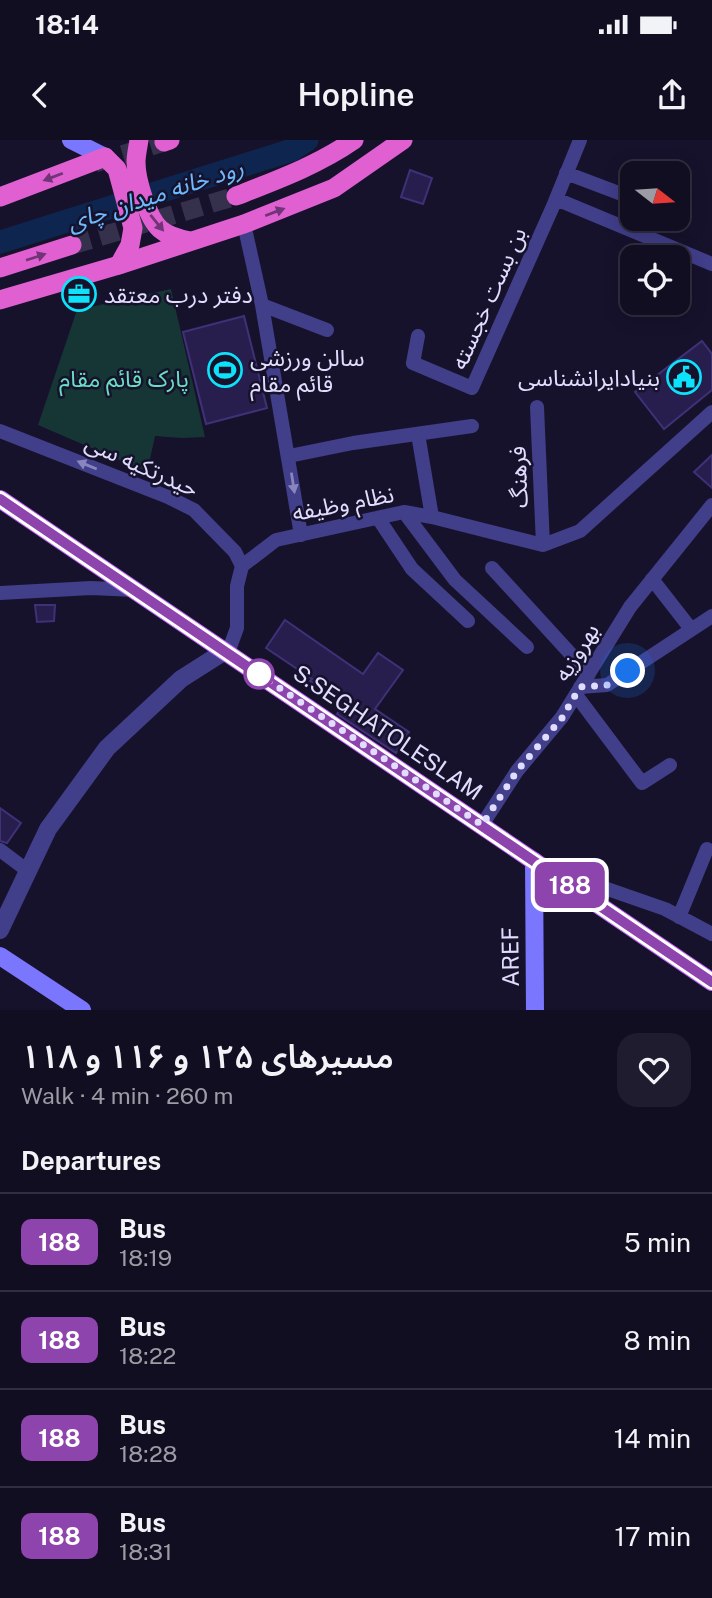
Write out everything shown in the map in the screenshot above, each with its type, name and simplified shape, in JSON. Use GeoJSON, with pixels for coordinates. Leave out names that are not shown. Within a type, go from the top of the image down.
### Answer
{"type":"FeatureCollection","features":[{"type":"Feature","properties":{"kind":"highway"},"geometry":{"type":"LineString","coordinates":[[139,140],[136,163],[152,222],[162,231],[178,239],[190,241]]}},
{"type":"Feature","properties":{"kind":"highway"},"geometry":{"type":"LineString","coordinates":[[236,196],[288,177],[335,154],[354,140]]}},
{"type":"Feature","properties":{"kind":"highway"},"geometry":{"type":"LineString","coordinates":[[0,300],[244,224],[334,188],[403,140]]}},
{"type":"Feature","properties":{"kind":"highway"},"geometry":{"type":"LineString","coordinates":[[0,197],[105,157],[117,169],[134,228],[130,245],[119,265]]}},
{"type":"Feature","properties":{"kind":"highway"},"geometry":{"type":"LineString","coordinates":[[0,268],[72,245]]}},
{"type":"Feature","properties":{"kind":"main road"},"geometry":{"type":"LineString","coordinates":[[71,140],[105,157]]}},
{"type":"Feature","properties":{"kind":"main road","name":"S.SEGHATOLESLAM"},"geometry":{"type":"LineString","coordinates":[[0,499],[712,982]]}},
{"type":"Feature","properties":{"kind":"main road","name":"AREF"},"geometry":{"type":"LineString","coordinates":[[534,861],[536,1010]]}},
{"type":"Feature","properties":{"kind":"main road"},"geometry":{"type":"LineString","coordinates":[[0,956],[82,1010]]}},
{"type":"Feature","properties":{"kind":"street","name":"بن بست خجسته"},"geometry":{"type":"LineString","coordinates":[[418,336],[413,363],[472,388],[580,140]]}},
{"type":"Feature","properties":{"kind":"street"},"geometry":{"type":"LineString","coordinates":[[566,173],[620,193]]}},
{"type":"Feature","properties":{"kind":"street"},"geometry":{"type":"LineString","coordinates":[[556,199],[712,264]]}},
{"type":"Feature","properties":{"kind":"street"},"geometry":{"type":"LineString","coordinates":[[244,224],[262,305],[302,535]]}},
{"type":"Feature","properties":{"kind":"street"},"geometry":{"type":"LineString","coordinates":[[262,305],[327,330]]}},
{"type":"Feature","properties":{"kind":"street","name":"فرهنگ"},"geometry":{"type":"LineString","coordinates":[[537,407],[543,545]]}},
{"type":"Feature","properties":{"kind":"street"},"geometry":{"type":"LineString","coordinates":[[543,545],[580,531],[712,412]]}},
{"type":"Feature","properties":{"kind":"street"},"geometry":{"type":"LineString","coordinates":[[289,456],[353,443],[472,426]]}},
{"type":"Feature","properties":{"kind":"street","name":"حیدرتکیه سی"},"geometry":{"type":"LineString","coordinates":[[0,431],[168,497],[194,510],[235,552],[242,566]]}},
{"type":"Feature","properties":{"kind":"street"},"geometry":{"type":"LineString","coordinates":[[418,434],[432,517]]}},
{"type":"Feature","properties":{"kind":"street","name":"بهروزیه"},"geometry":{"type":"LineString","coordinates":[[482,825],[517,771],[562,718],[630,607],[712,505]]}},
{"type":"Feature","properties":{"kind":"street"},"geometry":{"type":"LineString","coordinates":[[404,512],[455,580],[527,647]]}},
{"type":"Feature","properties":{"kind":"street","name":"نظام وظیفه"},"geometry":{"type":"LineString","coordinates":[[242,566],[276,540],[404,512],[543,545]]}},
{"type":"Feature","properties":{"kind":"street"},"geometry":{"type":"LineString","coordinates":[[378,518],[412,569],[468,621]]}},
{"type":"Feature","properties":{"kind":"street"},"geometry":{"type":"LineString","coordinates":[[0,930],[48,829],[107,748],[181,679],[230,647],[237,628],[237,586],[242,566]]}},
{"type":"Feature","properties":{"kind":"street"},"geometry":{"type":"LineString","coordinates":[[492,568],[589,674]]}},
{"type":"Feature","properties":{"kind":"street"},"geometry":{"type":"LineString","coordinates":[[652,579],[691,629]]}},
{"type":"Feature","properties":{"kind":"street"},"geometry":{"type":"LineString","coordinates":[[0,593],[91,588],[135,590]]}},
{"type":"Feature","properties":{"kind":"street"},"geometry":{"type":"LineString","coordinates":[[670,765],[642,783],[578,691],[607,685],[712,615]]}},
{"type":"Feature","properties":{"kind":"street"},"geometry":{"type":"LineString","coordinates":[[680,917],[707,849]]}},
{"type":"Feature","properties":{"kind":"street"},"geometry":{"type":"LineString","coordinates":[[0,850],[28,871]]}},
{"type":"Feature","properties":{"kind":"street"},"geometry":{"type":"LineString","coordinates":[[565,882],[570,876],[665,909],[712,934]]}},
{"type":"Feature","properties":{"kind":"green space","name":"پارک قائم مقام"},"geometry":{"type":"Polygon","coordinates":[[[171,289],[205,437],[155,436],[147,472],[38,425],[77,310],[171,289]]]}},
{"type":"Feature","properties":{"kind":"building"},"geometry":{"type":"Polygon","coordinates":[[[410,170],[432,178],[423,204],[401,197],[410,170]]]}},
{"type":"Feature","properties":{"kind":"building","name":"سالن ورزشی قائم مقام"},"geometry":{"type":"Polygon","coordinates":[[[244,316],[267,408],[206,424],[183,332],[244,316]]]}},
{"type":"Feature","properties":{"kind":"building","name":"بنیادایرانشناسی"},"geometry":{"type":"Polygon","coordinates":[[[702,341],[712,354],[712,390],[664,429],[635,392],[702,341]]]}},
{"type":"Feature","properties":{"kind":"building"},"geometry":{"type":"Polygon","coordinates":[[[712,455],[712,488],[694,472],[712,455]]]}},
{"type":"Feature","properties":{"kind":"building"},"geometry":{"type":"Polygon","coordinates":[[[35,605],[55,605],[54,621],[37,622],[35,605]]]}},
{"type":"Feature","properties":{"kind":"building"},"geometry":{"type":"Polygon","coordinates":[[[285,620],[363,674],[378,653],[403,670],[375,709],[409,732],[396,753],[337,714],[343,705],[310,681],[312,679],[266,648],[285,620]]]}},
{"type":"Feature","properties":{"kind":"building"},"geometry":{"type":"Polygon","coordinates":[[[0,808],[21,823],[7,843],[0,841],[0,808]]]}},
{"type":"Feature","properties":{"kind":"waterway","name":"رود خانه میدان چای"},"geometry":{"type":"LineString","coordinates":[[0,242],[292,150],[307,140]]}},
{"type":"Feature","properties":{"kind":"tunnel"},"geometry":{"type":"LineString","coordinates":[[95,163],[164,142]]}},
{"type":"Feature","properties":{"kind":"tunnel"},"geometry":{"type":"LineString","coordinates":[[72,245],[236,196]]}},
{"type":"Feature","properties":{"kind":"bus line","name":"188"},"geometry":{"type":"LineString","coordinates":[[0,499],[712,982]]}},
{"type":"Feature","properties":{"kind":"place","name":"دفتر درب معتقد"},"geometry":{"type":"Point","coordinates":[79,294]}},
{"type":"Feature","properties":{"kind":"place","name":"سالن ورزشی قائم مقام"},"geometry":{"type":"Point","coordinates":[225,370]}},
{"type":"Feature","properties":{"kind":"place","name":"بنیادایرانشناسی"},"geometry":{"type":"Point","coordinates":[684,377]}},
{"type":"Feature","properties":{"kind":"route"},"geometry":{"type":"LineString","coordinates":[[259,674],[482,825],[517,771],[562,718],[580,687],[607,685],[628,671]]}}]}
